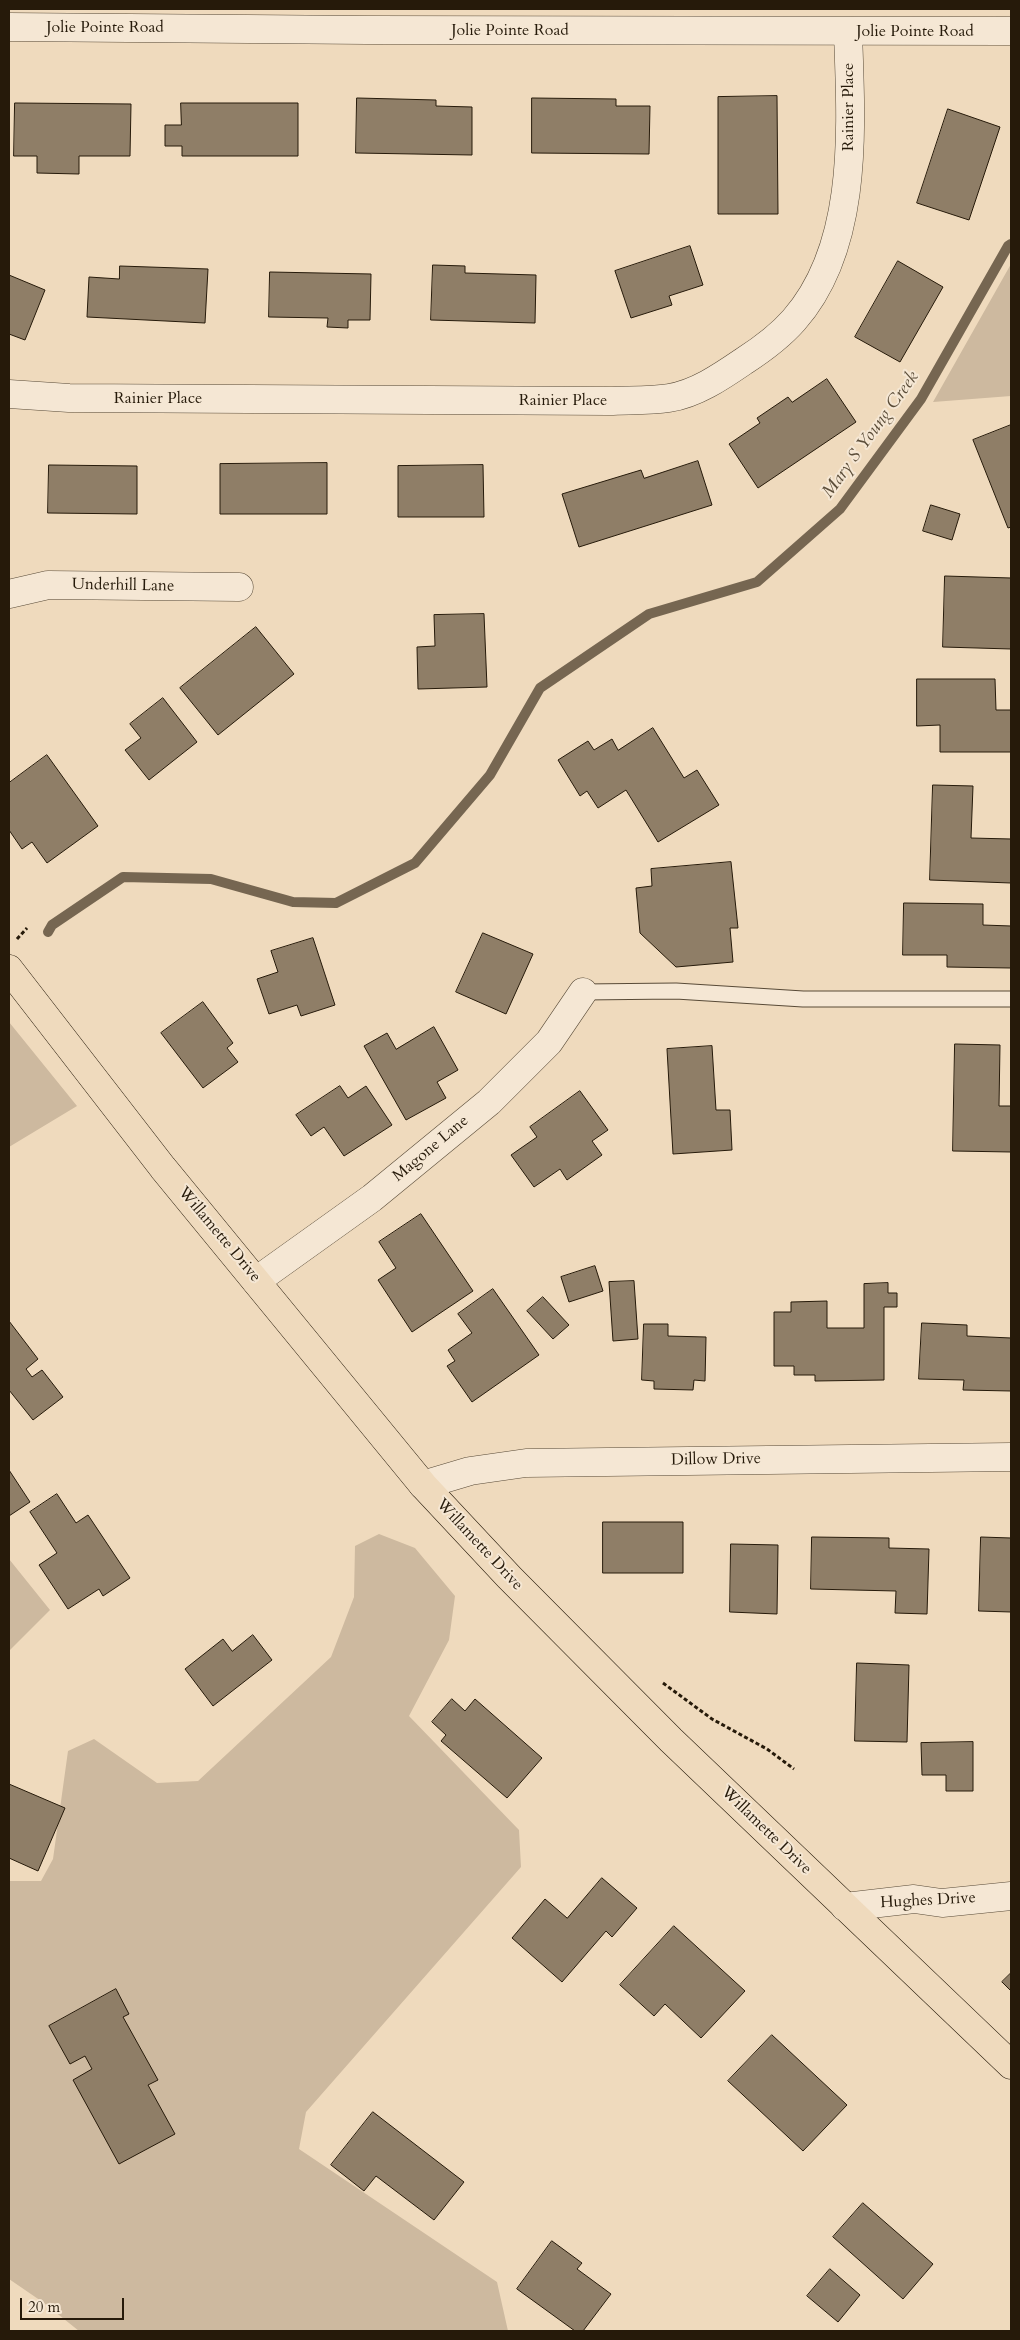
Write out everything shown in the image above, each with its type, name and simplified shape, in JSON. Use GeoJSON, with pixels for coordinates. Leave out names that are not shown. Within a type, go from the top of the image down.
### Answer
{"type":"FeatureCollection","features":[{"type":"Feature","properties":{"kind":"main road","name":"Willamette Drive"},"geometry":{"type":"LineString","coordinates":[[9,969],[163,1168],[423,1484],[509,1577],[671,1740],[1011,2065]]}},
{"type":"Feature","properties":{"kind":"street","name":"Jolie Pointe Road"},"geometry":{"type":"LineString","coordinates":[[9,27],[848,32],[1011,31]]}},
{"type":"Feature","properties":{"kind":"street","name":"Rainier Place"},"geometry":{"type":"LineString","coordinates":[[9,394],[69,398],[609,401],[671,398],[697,388],[725,374],[758,352],[794,320],[819,282],[834,248],[849,156],[848,32]]}},
{"type":"Feature","properties":{"kind":"street","name":"Underhill Lane"},"geometry":{"type":"LineString","coordinates":[[9,594],[48,585],[238,587]]}},
{"type":"Feature","properties":{"kind":"street","name":"Magone Lane"},"geometry":{"type":"LineString","coordinates":[[256,1281],[372,1198],[489,1102],[549,1042],[582,992]]}},
{"type":"Feature","properties":{"kind":"street","name":"Dillow Drive"},"geometry":{"type":"LineString","coordinates":[[423,1484],[465,1472],[526,1462],[1011,1458]]}},
{"type":"Feature","properties":{"kind":"street","name":"Hughes Drive"},"geometry":{"type":"LineString","coordinates":[[844,1907],[914,1899],[942,1903],[1011,1896]]}},
{"type":"Feature","properties":{"kind":"lane"},"geometry":{"type":"LineString","coordinates":[[582,992],[676,991],[803,999],[1011,999]]}},
{"type":"Feature","properties":{"kind":"path"},"geometry":{"type":"LineString","coordinates":[[662,1682],[712,1719],[767,1748],[794,1769]]}},
{"type":"Feature","properties":{"kind":"shaded area"},"geometry":{"type":"Polygon","coordinates":[[[1011,264],[1011,396],[933,402],[1011,264]]]}},
{"type":"Feature","properties":{"kind":"shaded area"},"geometry":{"type":"Polygon","coordinates":[[[9,1022],[77,1106],[9,1147],[9,1022]]]}},
{"type":"Feature","properties":{"kind":"shaded area"},"geometry":{"type":"Polygon","coordinates":[[[379,1534],[415,1548],[455,1596],[449,1640],[409,1716],[519,1830],[521,1867],[306,2112],[299,2149],[497,2282],[508,2331],[79,2331],[44,2303],[9,2279],[9,1881],[41,1881],[53,1859],[68,1751],[94,1739],[157,1783],[198,1781],[331,1657],[354,1597],[355,1546],[379,1534]]]}},
{"type":"Feature","properties":{"kind":"shaded area"},"geometry":{"type":"Polygon","coordinates":[[[9,1559],[50,1610],[9,1651],[9,1559]]]}},
{"type":"Feature","properties":{"kind":"building"},"geometry":{"type":"Polygon","coordinates":[[[777,96],[778,214],[718,214],[718,97],[777,96]]]}},
{"type":"Feature","properties":{"kind":"building"},"geometry":{"type":"Polygon","coordinates":[[[357,98],[436,100],[436,106],[472,107],[472,155],[356,153],[357,98]]]}},
{"type":"Feature","properties":{"kind":"building"},"geometry":{"type":"Polygon","coordinates":[[[532,98],[616,99],[616,106],[650,106],[649,154],[532,153],[532,98]]]}},
{"type":"Feature","properties":{"kind":"building"},"geometry":{"type":"Polygon","coordinates":[[[15,103],[131,104],[130,156],[79,156],[79,174],[37,173],[37,156],[14,156],[15,103]]]}},
{"type":"Feature","properties":{"kind":"building"},"geometry":{"type":"Polygon","coordinates":[[[181,103],[298,103],[298,156],[182,156],[182,146],[165,146],[165,125],[181,125],[181,103]]]}},
{"type":"Feature","properties":{"kind":"building"},"geometry":{"type":"Polygon","coordinates":[[[948,109],[1000,127],[969,220],[917,203],[948,109]]]}},
{"type":"Feature","properties":{"kind":"building"},"geometry":{"type":"Polygon","coordinates":[[[690,246],[703,285],[669,296],[672,305],[631,318],[615,271],[690,246]]]}},
{"type":"Feature","properties":{"kind":"building"},"geometry":{"type":"Polygon","coordinates":[[[898,261],[943,287],[900,362],[855,337],[898,261]]]}},
{"type":"Feature","properties":{"kind":"building"},"geometry":{"type":"Polygon","coordinates":[[[433,265],[465,266],[465,273],[536,275],[535,323],[431,320],[433,265]]]}},
{"type":"Feature","properties":{"kind":"building"},"geometry":{"type":"Polygon","coordinates":[[[120,266],[208,269],[205,323],[87,317],[89,277],[119,279],[120,266]]]}},
{"type":"Feature","properties":{"kind":"building"},"geometry":{"type":"Polygon","coordinates":[[[270,272],[371,274],[370,320],[348,320],[348,328],[327,327],[328,318],[269,317],[270,272]]]}},
{"type":"Feature","properties":{"kind":"building"},"geometry":{"type":"Polygon","coordinates":[[[9,275],[45,290],[25,340],[9,334],[9,275]]]}},
{"type":"Feature","properties":{"kind":"building"},"geometry":{"type":"Polygon","coordinates":[[[827,379],[856,422],[758,488],[729,444],[760,423],[757,418],[788,397],[792,402],[827,379]]]}},
{"type":"Feature","properties":{"kind":"building"},"geometry":{"type":"Polygon","coordinates":[[[1011,425],[1011,527],[1008,528],[973,440],[1011,425]]]}},
{"type":"Feature","properties":{"kind":"building"},"geometry":{"type":"Polygon","coordinates":[[[698,461],[712,505],[579,547],[562,494],[641,470],[644,478],[698,461]]]}},
{"type":"Feature","properties":{"kind":"building"},"geometry":{"type":"Polygon","coordinates":[[[327,463],[327,514],[220,514],[220,464],[327,463]]]}},
{"type":"Feature","properties":{"kind":"building"},"geometry":{"type":"Polygon","coordinates":[[[49,465],[137,466],[137,514],[48,513],[49,465]]]}},
{"type":"Feature","properties":{"kind":"building"},"geometry":{"type":"Polygon","coordinates":[[[483,465],[484,517],[398,517],[398,466],[483,465]]]}},
{"type":"Feature","properties":{"kind":"building"},"geometry":{"type":"Polygon","coordinates":[[[931,505],[960,514],[952,540],[923,531],[931,505]]]}},
{"type":"Feature","properties":{"kind":"building"},"geometry":{"type":"Polygon","coordinates":[[[945,576],[1011,578],[1011,649],[943,647],[945,576]]]}},
{"type":"Feature","properties":{"kind":"building"},"geometry":{"type":"Polygon","coordinates":[[[484,614],[487,687],[418,689],[417,647],[435,646],[434,615],[484,614]]]}},
{"type":"Feature","properties":{"kind":"building"},"geometry":{"type":"Polygon","coordinates":[[[256,627],[294,674],[218,735],[180,688],[256,627]]]}},
{"type":"Feature","properties":{"kind":"building"},"geometry":{"type":"Polygon","coordinates":[[[917,679],[995,679],[996,710],[1011,710],[1011,752],[940,752],[940,725],[917,726],[917,679]]]}},
{"type":"Feature","properties":{"kind":"building"},"geometry":{"type":"Polygon","coordinates":[[[163,698],[197,742],[149,780],[125,750],[141,738],[130,724],[163,698]]]}},
{"type":"Feature","properties":{"kind":"building"},"geometry":{"type":"Polygon","coordinates":[[[653,728],[684,778],[697,770],[719,805],[658,842],[626,790],[598,808],[587,791],[580,796],[558,760],[588,741],[594,750],[612,739],[618,750],[653,728]]]}},
{"type":"Feature","properties":{"kind":"building"},"geometry":{"type":"Polygon","coordinates":[[[47,755],[98,826],[47,863],[32,842],[22,849],[9,830],[9,783],[47,755]]]}},
{"type":"Feature","properties":{"kind":"building"},"geometry":{"type":"Polygon","coordinates":[[[933,785],[973,786],[971,838],[1011,839],[1011,883],[930,880],[933,785]]]}},
{"type":"Feature","properties":{"kind":"building"},"geometry":{"type":"Polygon","coordinates":[[[731,862],[738,928],[730,928],[733,962],[676,967],[640,933],[636,888],[652,886],[651,869],[731,862]]]}},
{"type":"Feature","properties":{"kind":"building"},"geometry":{"type":"Polygon","coordinates":[[[904,903],[983,904],[983,925],[1011,926],[1011,968],[947,967],[947,955],[903,955],[904,903]]]}},
{"type":"Feature","properties":{"kind":"building"},"geometry":{"type":"Polygon","coordinates":[[[483,933],[533,954],[506,1014],[456,992],[483,933]]]}},
{"type":"Feature","properties":{"kind":"building"},"geometry":{"type":"Polygon","coordinates":[[[313,938],[335,1005],[301,1016],[297,1005],[269,1014],[257,979],[278,972],[271,951],[313,938]]]}},
{"type":"Feature","properties":{"kind":"building"},"geometry":{"type":"Polygon","coordinates":[[[203,1002],[233,1043],[227,1048],[238,1062],[203,1088],[161,1033],[203,1002]]]}},
{"type":"Feature","properties":{"kind":"building"},"geometry":{"type":"Polygon","coordinates":[[[434,1027],[458,1070],[437,1082],[446,1098],[406,1120],[364,1046],[387,1033],[396,1049],[434,1027]]]}},
{"type":"Feature","properties":{"kind":"building"},"geometry":{"type":"Polygon","coordinates":[[[955,1044],[1000,1045],[999,1106],[1011,1106],[1011,1152],[953,1151],[955,1044]]]}},
{"type":"Feature","properties":{"kind":"building"},"geometry":{"type":"Polygon","coordinates":[[[712,1046],[716,1110],[730,1110],[732,1150],[673,1154],[667,1049],[712,1046]]]}},
{"type":"Feature","properties":{"kind":"building"},"geometry":{"type":"Polygon","coordinates":[[[340,1086],[348,1098],[366,1086],[392,1125],[344,1156],[324,1127],[311,1136],[296,1115],[340,1086]]]}},
{"type":"Feature","properties":{"kind":"building"},"geometry":{"type":"Polygon","coordinates":[[[580,1091],[608,1130],[592,1141],[602,1155],[567,1180],[560,1169],[534,1187],[511,1155],[537,1137],[530,1127],[580,1091]]]}},
{"type":"Feature","properties":{"kind":"building"},"geometry":{"type":"Polygon","coordinates":[[[421,1214],[473,1291],[412,1332],[378,1280],[396,1268],[379,1242],[421,1214]]]}},
{"type":"Feature","properties":{"kind":"building"},"geometry":{"type":"Polygon","coordinates":[[[595,1266],[603,1291],[569,1302],[561,1277],[595,1266]]]}},
{"type":"Feature","properties":{"kind":"building"},"geometry":{"type":"Polygon","coordinates":[[[634,1281],[638,1339],[613,1341],[609,1282],[634,1281]]]}},
{"type":"Feature","properties":{"kind":"building"},"geometry":{"type":"Polygon","coordinates":[[[888,1283],[888,1293],[897,1293],[897,1307],[884,1307],[884,1380],[815,1381],[815,1375],[794,1375],[794,1366],[774,1366],[774,1312],[791,1312],[791,1302],[827,1301],[827,1328],[864,1328],[864,1284],[888,1283]]]}},
{"type":"Feature","properties":{"kind":"building"},"geometry":{"type":"Polygon","coordinates":[[[493,1289],[539,1355],[472,1402],[447,1366],[455,1361],[448,1350],[472,1333],[458,1314],[493,1289]]]}},
{"type":"Feature","properties":{"kind":"building"},"geometry":{"type":"Polygon","coordinates":[[[543,1297],[569,1325],[553,1339],[527,1311],[543,1297]]]}},
{"type":"Feature","properties":{"kind":"building"},"geometry":{"type":"Polygon","coordinates":[[[9,1321],[38,1359],[26,1369],[32,1377],[42,1370],[63,1397],[33,1420],[9,1390],[9,1321]]]}},
{"type":"Feature","properties":{"kind":"building"},"geometry":{"type":"Polygon","coordinates":[[[922,1323],[967,1325],[967,1336],[1011,1338],[1011,1391],[963,1390],[964,1380],[919,1379],[922,1323]]]}},
{"type":"Feature","properties":{"kind":"building"},"geometry":{"type":"Polygon","coordinates":[[[644,1324],[668,1324],[668,1336],[706,1337],[705,1381],[694,1380],[693,1390],[654,1389],[654,1381],[642,1380],[644,1324]]]}},
{"type":"Feature","properties":{"kind":"building"},"geometry":{"type":"Polygon","coordinates":[[[9,1470],[30,1502],[9,1516],[9,1470]]]}},
{"type":"Feature","properties":{"kind":"building"},"geometry":{"type":"Polygon","coordinates":[[[57,1494],[76,1523],[88,1515],[130,1578],[103,1596],[99,1589],[68,1609],[39,1565],[57,1553],[30,1512],[57,1494]]]}},
{"type":"Feature","properties":{"kind":"building"},"geometry":{"type":"Polygon","coordinates":[[[603,1522],[683,1522],[683,1573],[603,1573],[603,1522]]]}},
{"type":"Feature","properties":{"kind":"building"},"geometry":{"type":"Polygon","coordinates":[[[812,1537],[889,1538],[889,1548],[929,1549],[927,1614],[895,1613],[896,1591],[811,1589],[812,1537]]]}},
{"type":"Feature","properties":{"kind":"building"},"geometry":{"type":"Polygon","coordinates":[[[981,1537],[1011,1538],[1011,1612],[979,1611],[981,1537]]]}},
{"type":"Feature","properties":{"kind":"building"},"geometry":{"type":"Polygon","coordinates":[[[731,1544],[778,1545],[777,1614],[730,1612],[731,1544]]]}},
{"type":"Feature","properties":{"kind":"building"},"geometry":{"type":"Polygon","coordinates":[[[253,1635],[272,1660],[213,1706],[185,1669],[223,1639],[232,1651],[253,1635]]]}},
{"type":"Feature","properties":{"kind":"building"},"geometry":{"type":"Polygon","coordinates":[[[857,1663],[909,1665],[907,1742],[855,1741],[857,1663]]]}},
{"type":"Feature","properties":{"kind":"building"},"geometry":{"type":"Polygon","coordinates":[[[452,1699],[465,1711],[475,1699],[542,1758],[507,1798],[441,1741],[446,1735],[432,1722],[452,1699]]]}},
{"type":"Feature","properties":{"kind":"building"},"geometry":{"type":"Polygon","coordinates":[[[973,1742],[973,1791],[946,1791],[946,1775],[922,1775],[921,1743],[973,1742]]]}},
{"type":"Feature","properties":{"kind":"building"},"geometry":{"type":"Polygon","coordinates":[[[9,1784],[65,1808],[38,1871],[9,1858],[9,1784]]]}},
{"type":"Feature","properties":{"kind":"building"},"geometry":{"type":"Polygon","coordinates":[[[602,1878],[637,1908],[612,1937],[606,1931],[562,1982],[512,1938],[545,1899],[567,1918],[602,1878]]]}},
{"type":"Feature","properties":{"kind":"building"},"geometry":{"type":"Polygon","coordinates":[[[674,1926],[745,1991],[701,2038],[665,2004],[654,2016],[620,1985],[674,1926]]]}},
{"type":"Feature","properties":{"kind":"building"},"geometry":{"type":"Polygon","coordinates":[[[1011,1973],[1011,1991],[1002,1982],[1011,1973]]]}},
{"type":"Feature","properties":{"kind":"building"},"geometry":{"type":"Polygon","coordinates":[[[116,1989],[129,2014],[123,2017],[158,2080],[148,2085],[175,2134],[119,2164],[73,2080],[92,2069],[85,2056],[70,2064],[49,2026],[116,1989]]]}},
{"type":"Feature","properties":{"kind":"building"},"geometry":{"type":"Polygon","coordinates":[[[772,2035],[847,2105],[803,2151],[728,2081],[772,2035]]]}},
{"type":"Feature","properties":{"kind":"building"},"geometry":{"type":"Polygon","coordinates":[[[373,2112],[464,2182],[434,2220],[376,2176],[364,2191],[331,2165],[373,2112]]]}},
{"type":"Feature","properties":{"kind":"building"},"geometry":{"type":"Polygon","coordinates":[[[863,2203],[933,2264],[903,2299],[833,2237],[863,2203]]]}},
{"type":"Feature","properties":{"kind":"building"},"geometry":{"type":"Polygon","coordinates":[[[552,2241],[582,2263],[577,2269],[611,2294],[583,2331],[575,2331],[517,2289],[552,2241]]]}},
{"type":"Feature","properties":{"kind":"building"},"geometry":{"type":"Polygon","coordinates":[[[830,2269],[860,2295],[838,2322],[807,2296],[830,2269]]]}},
{"type":"Feature","properties":{"kind":"waterway","name":"Mary S Young Creek"},"geometry":{"type":"LineString","coordinates":[[48,932],[52,925],[123,877],[211,879],[293,902],[336,903],[415,863],[490,775],[540,688],[649,614],[757,582],[840,509],[921,399],[1008,246],[1011,244]]}}]}
